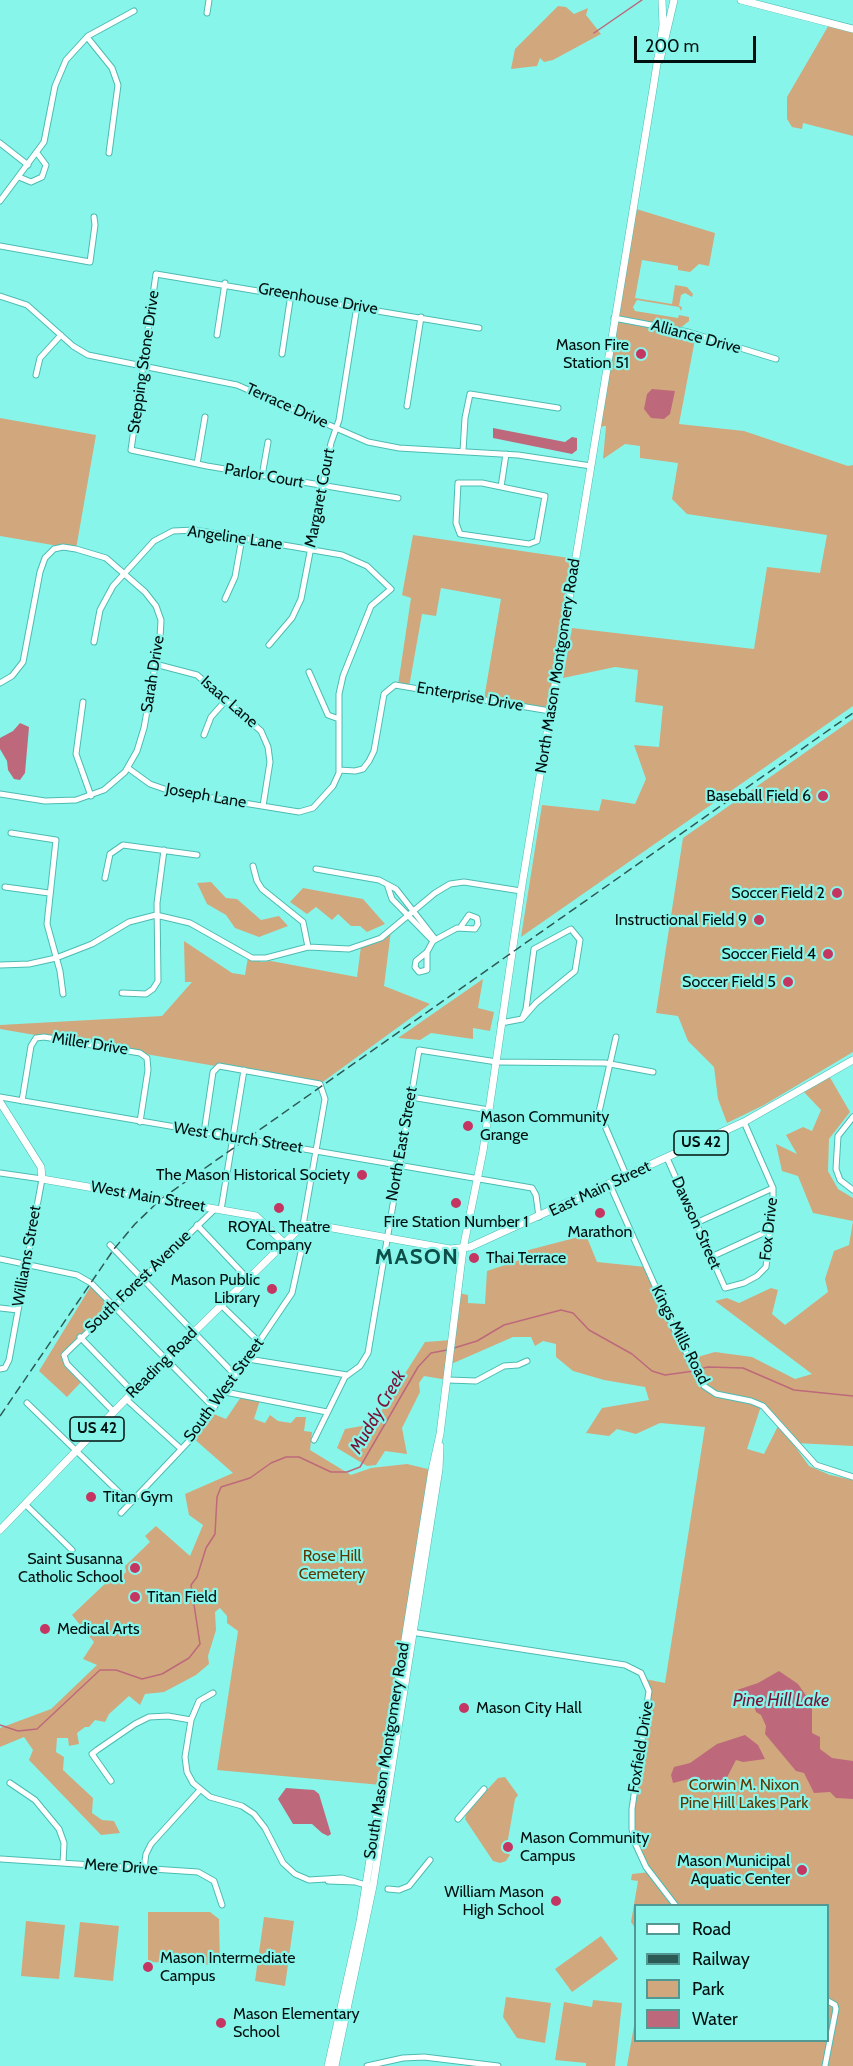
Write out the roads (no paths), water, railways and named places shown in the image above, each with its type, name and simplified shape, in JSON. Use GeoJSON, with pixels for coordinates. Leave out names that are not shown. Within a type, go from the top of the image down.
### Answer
{"type":"FeatureCollection","features":[{"type":"Feature","properties":{"kind":"main road","name":"North Mason Montgomery Road"},"geometry":{"type":"LineString","coordinates":[[463,1249],[497,1062],[521,891],[654,83],[663,25],[662,0]]}},
{"type":"Feature","properties":{"kind":"main road","name":"North Mason Montgomery Road"},"geometry":{"type":"LineString","coordinates":[[654,83],[674,0]]}},
{"type":"Feature","properties":{"kind":"main road"},"geometry":{"type":"LineString","coordinates":[[741,0],[853,29]]}},
{"type":"Feature","properties":{"kind":"main road","name":"East Main Street"},"geometry":{"type":"LineString","coordinates":[[463,1249],[481,1244],[744,1122],[853,1060]]}},
{"type":"Feature","properties":{"kind":"main road"},"geometry":{"type":"LineString","coordinates":[[0,1102],[41,1167],[42,1179]]}},
{"type":"Feature","properties":{"kind":"main road","name":"West Main Street"},"geometry":{"type":"LineString","coordinates":[[42,1179],[261,1218],[284,1243]]}},
{"type":"Feature","properties":{"kind":"main road","name":"US 42"},"geometry":{"type":"LineString","coordinates":[[307,1225],[463,1249]]}},
{"type":"Feature","properties":{"kind":"main road","name":"Reading Road"},"geometry":{"type":"LineString","coordinates":[[1,1527],[193,1332],[284,1243],[307,1225]]}},
{"type":"Feature","properties":{"kind":"main road"},"geometry":{"type":"LineString","coordinates":[[467,1227],[470,1239],[481,1244]]}},
{"type":"Feature","properties":{"kind":"main road","name":"South Mason Montgomery Road"},"geometry":{"type":"LineString","coordinates":[[335,2066],[369,1886],[410,1632],[448,1380],[463,1249]]}},
{"type":"Feature","properties":{"kind":"main road","name":"South Mason Montgomery Road"},"geometry":{"type":"LineString","coordinates":[[328,2066],[369,1886]]}},
{"type":"Feature","properties":{"kind":"street"},"geometry":{"type":"LineString","coordinates":[[207,13],[209,0]]}},
{"type":"Feature","properties":{"kind":"street"},"geometry":{"type":"LineString","coordinates":[[0,201],[37,153],[46,136],[59,74],[71,53],[87,37],[134,10]]}},
{"type":"Feature","properties":{"kind":"street"},"geometry":{"type":"LineString","coordinates":[[87,37],[111,68],[118,86],[109,153]]}},
{"type":"Feature","properties":{"kind":"street"},"geometry":{"type":"LineString","coordinates":[[0,143],[28,165]]}},
{"type":"Feature","properties":{"kind":"street"},"geometry":{"type":"LineString","coordinates":[[19,177],[31,182],[42,177],[46,165],[37,153]]}},
{"type":"Feature","properties":{"kind":"street"},"geometry":{"type":"LineString","coordinates":[[0,246],[90,262],[94,217]]}},
{"type":"Feature","properties":{"kind":"street","name":"Greenhouse Drive"},"geometry":{"type":"LineString","coordinates":[[156,274],[291,294],[479,328]]}},
{"type":"Feature","properties":{"kind":"street","name":"Stepping Stone Drive"},"geometry":{"type":"LineString","coordinates":[[131,450],[156,274]]}},
{"type":"Feature","properties":{"kind":"street"},"geometry":{"type":"LineString","coordinates":[[217,335],[225,283]]}},
{"type":"Feature","properties":{"kind":"street"},"geometry":{"type":"LineString","coordinates":[[282,354],[291,294]]}},
{"type":"Feature","properties":{"kind":"street","name":"Terrace Drive"},"geometry":{"type":"LineString","coordinates":[[0,296],[27,305],[88,355],[237,385],[382,446],[506,454],[591,466]]}},
{"type":"Feature","properties":{"kind":"street","name":"Margaret Court"},"geometry":{"type":"LineString","coordinates":[[269,645],[298,608],[336,428],[357,306]]}},
{"type":"Feature","properties":{"kind":"street"},"geometry":{"type":"LineString","coordinates":[[407,406],[421,317]]}},
{"type":"Feature","properties":{"kind":"street","name":"Alliance Drive"},"geometry":{"type":"LineString","coordinates":[[614,318],[678,329],[776,359]]}},
{"type":"Feature","properties":{"kind":"street"},"geometry":{"type":"LineString","coordinates":[[36,375],[40,357],[61,335]]}},
{"type":"Feature","properties":{"kind":"street"},"geometry":{"type":"LineString","coordinates":[[463,451],[465,418],[470,394],[558,408]]}},
{"type":"Feature","properties":{"kind":"street"},"geometry":{"type":"LineString","coordinates":[[197,464],[205,417]]}},
{"type":"Feature","properties":{"kind":"street"},"geometry":{"type":"LineString","coordinates":[[262,476],[268,442]]}},
{"type":"Feature","properties":{"kind":"street","name":"Parlor Court"},"geometry":{"type":"LineString","coordinates":[[131,450],[262,476],[399,498]]}},
{"type":"Feature","properties":{"kind":"street"},"geometry":{"type":"LineString","coordinates":[[501,487],[506,454]]}},
{"type":"Feature","properties":{"kind":"street"},"geometry":{"type":"LineString","coordinates":[[458,483],[501,487],[545,496],[539,538],[535,543],[466,535],[458,532],[458,483]]}},
{"type":"Feature","properties":{"kind":"street","name":"Angeline Lane"},"geometry":{"type":"LineString","coordinates":[[94,642],[103,601],[125,572],[154,541],[173,531],[195,530],[310,549],[359,562],[391,589],[388,594],[377,599],[368,614],[340,685],[339,719]]}},
{"type":"Feature","properties":{"kind":"street"},"geometry":{"type":"LineString","coordinates":[[225,599],[235,577],[242,538]]}},
{"type":"Feature","properties":{"kind":"street","name":"Sarah Drive"},"geometry":{"type":"LineString","coordinates":[[0,683],[12,676],[23,662],[40,572],[49,553],[63,547],[92,552],[106,558],[125,572],[149,596],[159,611],[161,629],[140,743],[128,768],[111,785],[91,796],[64,802],[0,794]]}},
{"type":"Feature","properties":{"kind":"street","name":"Isaac Lane"},"geometry":{"type":"LineString","coordinates":[[155,664],[192,672],[257,726],[268,747],[270,762],[263,806]]}},
{"type":"Feature","properties":{"kind":"street"},"geometry":{"type":"LineString","coordinates":[[309,672],[328,715],[339,719],[339,770]]}},
{"type":"Feature","properties":{"kind":"street","name":"Enterprise Drive"},"geometry":{"type":"LineString","coordinates":[[339,770],[355,771],[363,768],[369,761],[374,751],[384,694],[391,687],[401,685],[550,711]]}},
{"type":"Feature","properties":{"kind":"street"},"geometry":{"type":"LineString","coordinates":[[204,735],[211,717],[227,699]]}},
{"type":"Feature","properties":{"kind":"street"},"geometry":{"type":"LineString","coordinates":[[82,702],[76,754],[91,796]]}},
{"type":"Feature","properties":{"kind":"street","name":"Joseph Lane"},"geometry":{"type":"LineString","coordinates":[[128,768],[150,784],[164,789],[305,812],[313,808],[333,786],[339,770]]}},
{"type":"Feature","properties":{"kind":"street"},"geometry":{"type":"LineString","coordinates":[[12,832],[56,840],[47,924],[63,994]]}},
{"type":"Feature","properties":{"kind":"street"},"geometry":{"type":"LineString","coordinates":[[105,878],[109,856],[120,846],[197,855]]}},
{"type":"Feature","properties":{"kind":"street"},"geometry":{"type":"LineString","coordinates":[[122,993],[143,995],[151,992],[157,984],[156,915],[164,850]]}},
{"type":"Feature","properties":{"kind":"street"},"geometry":{"type":"LineString","coordinates":[[253,866],[262,889],[303,922],[308,947]]}},
{"type":"Feature","properties":{"kind":"street"},"geometry":{"type":"LineString","coordinates":[[316,869],[379,880],[398,891],[411,913]]}},
{"type":"Feature","properties":{"kind":"street"},"geometry":{"type":"LineString","coordinates":[[0,965],[29,964],[56,958],[93,944],[129,922],[156,915],[190,923],[252,958],[266,958],[308,947],[340,949],[361,946],[381,938],[442,887],[453,883],[464,882],[521,891]]}},
{"type":"Feature","properties":{"kind":"street"},"geometry":{"type":"LineString","coordinates":[[5,887],[49,893]]}},
{"type":"Feature","properties":{"kind":"street"},"geometry":{"type":"LineString","coordinates":[[388,887],[392,899],[427,925],[434,940]]}},
{"type":"Feature","properties":{"kind":"street"},"geometry":{"type":"LineString","coordinates":[[427,952],[434,940],[460,928]]}},
{"type":"Feature","properties":{"kind":"street"},"geometry":{"type":"LineString","coordinates":[[501,1023],[522,1020],[536,1003],[575,970],[580,940],[571,928],[534,949],[526,1009],[522,1020]]}},
{"type":"Feature","properties":{"kind":"street","name":"Miller Drive"},"geometry":{"type":"LineString","coordinates":[[22,1101],[34,1040],[45,1037],[146,1055],[148,1070],[140,1122]]}},
{"type":"Feature","properties":{"kind":"street"},"geometry":{"type":"LineString","coordinates":[[616,1037],[599,1115],[627,1177]]}},
{"type":"Feature","properties":{"kind":"street","name":"North East Street"},"geometry":{"type":"LineString","coordinates":[[314,1440],[346,1375],[360,1366],[368,1353],[419,1050],[497,1062]]}},
{"type":"Feature","properties":{"kind":"street"},"geometry":{"type":"LineString","coordinates":[[497,1062],[610,1064],[653,1072]]}},
{"type":"Feature","properties":{"kind":"street"},"geometry":{"type":"LineString","coordinates":[[204,1133],[213,1072],[217,1067],[320,1084],[325,1096],[307,1206],[307,1225]]}},
{"type":"Feature","properties":{"kind":"street"},"geometry":{"type":"LineString","coordinates":[[218,1210],[244,1070]]}},
{"type":"Feature","properties":{"kind":"street","name":"West Church Street"},"geometry":{"type":"LineString","coordinates":[[0,1097],[532,1188],[536,1194],[539,1217]]}},
{"type":"Feature","properties":{"kind":"street"},"geometry":{"type":"LineString","coordinates":[[411,1097],[489,1110]]}},
{"type":"Feature","properties":{"kind":"street"},"geometry":{"type":"LineString","coordinates":[[853,1117],[838,1136],[836,1169],[840,1180],[853,1190]]}},
{"type":"Feature","properties":{"kind":"street","name":"Fox Drive"},"geometry":{"type":"LineString","coordinates":[[725,1288],[744,1283],[765,1269],[770,1230],[772,1188],[744,1122]]}},
{"type":"Feature","properties":{"kind":"street","name":"Dawson Street"},"geometry":{"type":"LineString","coordinates":[[667,1158],[725,1288]]}},
{"type":"Feature","properties":{"kind":"street","name":"West Main Street"},"geometry":{"type":"LineString","coordinates":[[0,1173],[42,1179]]}},
{"type":"Feature","properties":{"kind":"street","name":"Williams Street"},"geometry":{"type":"LineString","coordinates":[[3,1368],[18,1310],[42,1179]]}},
{"type":"Feature","properties":{"kind":"street","name":"Kings Mills Road"},"geometry":{"type":"LineString","coordinates":[[610,1185],[701,1381],[716,1394],[751,1401],[763,1406],[816,1465],[853,1478]]}},
{"type":"Feature","properties":{"kind":"street"},"geometry":{"type":"LineString","coordinates":[[696,1223],[772,1188]]}},
{"type":"Feature","properties":{"kind":"street","name":"South Forest Avenue"},"geometry":{"type":"LineString","coordinates":[[114,1412],[67,1364],[63,1356],[197,1225],[218,1210]]}},
{"type":"Feature","properties":{"kind":"street"},"geometry":{"type":"LineString","coordinates":[[197,1225],[248,1279]]}},
{"type":"Feature","properties":{"kind":"street"},"geometry":{"type":"LineString","coordinates":[[711,1257],[770,1230]]}},
{"type":"Feature","properties":{"kind":"street"},"geometry":{"type":"LineString","coordinates":[[110,1245],[236,1376]]}},
{"type":"Feature","properties":{"kind":"street","name":"South West Street"},"geometry":{"type":"LineString","coordinates":[[121,1513],[182,1449],[248,1359],[294,1291],[301,1252]]}},
{"type":"Feature","properties":{"kind":"street"},"geometry":{"type":"LineString","coordinates":[[0,1260],[83,1278],[114,1305],[214,1408]]}},
{"type":"Feature","properties":{"kind":"street"},"geometry":{"type":"LineString","coordinates":[[221,1305],[259,1342]]}},
{"type":"Feature","properties":{"kind":"street"},"geometry":{"type":"LineString","coordinates":[[0,1308],[18,1310]]}},
{"type":"Feature","properties":{"kind":"street"},"geometry":{"type":"LineString","coordinates":[[80,1337],[133,1392]]}},
{"type":"Feature","properties":{"kind":"street"},"geometry":{"type":"LineString","coordinates":[[248,1359],[346,1375]]}},
{"type":"Feature","properties":{"kind":"street"},"geometry":{"type":"LineString","coordinates":[[448,1380],[476,1381],[504,1366],[518,1365],[527,1361]]}},
{"type":"Feature","properties":{"kind":"street"},"geometry":{"type":"LineString","coordinates":[[225,1392],[327,1412]]}},
{"type":"Feature","properties":{"kind":"street"},"geometry":{"type":"LineString","coordinates":[[126,1399],[182,1449]]}},
{"type":"Feature","properties":{"kind":"street"},"geometry":{"type":"LineString","coordinates":[[27,1403],[130,1503]]}},
{"type":"Feature","properties":{"kind":"street"},"geometry":{"type":"LineString","coordinates":[[25,1504],[72,1550]]}},
{"type":"Feature","properties":{"kind":"street","name":"Foxfield Drive"},"geometry":{"type":"LineString","coordinates":[[410,1632],[625,1665],[641,1673],[649,1691],[632,1809],[632,1828],[635,1842],[646,1867],[675,1904]]}},
{"type":"Feature","properties":{"kind":"street"},"geometry":{"type":"LineString","coordinates":[[213,1694],[199,1701],[191,1720],[185,1757],[186,1769],[200,1790],[215,1799],[242,1806],[254,1814],[265,1828],[284,1863],[295,1874],[309,1880],[356,1882],[369,1886]]}},
{"type":"Feature","properties":{"kind":"street"},"geometry":{"type":"LineString","coordinates":[[111,1781],[92,1754],[97,1750],[149,1717],[162,1716],[191,1720]]}},
{"type":"Feature","properties":{"kind":"street"},"geometry":{"type":"LineString","coordinates":[[10,1783],[34,1800],[59,1829],[64,1843],[63,1863]]}},
{"type":"Feature","properties":{"kind":"street"},"geometry":{"type":"LineString","coordinates":[[144,1868],[146,1854],[151,1844],[200,1790]]}},
{"type":"Feature","properties":{"kind":"street"},"geometry":{"type":"LineString","coordinates":[[458,1819],[484,1790]]}},
{"type":"Feature","properties":{"kind":"street","name":"Mere Drive"},"geometry":{"type":"LineString","coordinates":[[0,1859],[204,1874],[215,1883],[222,1905]]}},
{"type":"Feature","properties":{"kind":"street"},"geometry":{"type":"LineString","coordinates":[[396,1886],[388,1889],[399,1890],[409,1886],[430,1860]]}},
{"type":"Feature","properties":{"kind":"street"},"geometry":{"type":"LineString","coordinates":[[825,2066],[836,2009],[829,2002]]}},
{"type":"Feature","properties":{"kind":"street"},"geometry":{"type":"LineString","coordinates":[[367,2066],[424,2056],[498,2066]]}},
{"type":"Feature","properties":{"kind":"water"},"geometry":{"type":"Polygon","coordinates":[[[652,389],[675,391],[670,414],[664,419],[651,418],[644,409],[647,394],[652,389]]]}},
{"type":"Feature","properties":{"kind":"water"},"geometry":{"type":"Polygon","coordinates":[[[493,428],[565,442],[572,437],[577,438],[577,450],[572,454],[493,438],[493,428]]]}},
{"type":"Feature","properties":{"kind":"water"},"geometry":{"type":"Polygon","coordinates":[[[20,723],[29,727],[25,773],[20,780],[14,779],[8,770],[7,761],[0,749],[0,738],[13,731],[20,723]]]}},
{"type":"Feature","properties":{"kind":"water","name":"Pine Hill Lake"},"geometry":{"type":"Polygon","coordinates":[[[779,1671],[798,1684],[812,1704],[812,1733],[820,1737],[820,1749],[832,1758],[853,1761],[853,1799],[836,1798],[830,1792],[814,1793],[804,1773],[796,1771],[765,1734],[766,1726],[761,1715],[756,1712],[753,1701],[737,1690],[758,1683],[779,1671]]]}},
{"type":"Feature","properties":{"kind":"water"},"geometry":{"type":"Polygon","coordinates":[[[745,1735],[758,1745],[765,1759],[743,1762],[736,1760],[720,1791],[716,1782],[703,1784],[697,1777],[673,1783],[671,1775],[674,1767],[690,1763],[717,1744],[745,1735]]]}},
{"type":"Feature","properties":{"kind":"water"},"geometry":{"type":"Polygon","coordinates":[[[286,1788],[314,1790],[319,1794],[331,1834],[328,1836],[322,1833],[312,1824],[293,1824],[278,1799],[286,1788]]]}},
{"type":"Feature","properties":{"kind":"waterway"},"geometry":{"type":"LineString","coordinates":[[594,33],[642,0]]}},
{"type":"Feature","properties":{"kind":"waterway","name":"Muddy Creek"},"geometry":{"type":"LineString","coordinates":[[454,1348],[477,1341],[504,1325],[561,1310],[573,1313],[589,1330],[632,1354],[652,1371],[665,1375],[694,1371]]}},
{"type":"Feature","properties":{"kind":"waterway","name":"Muddy Creek"},"geometry":{"type":"LineString","coordinates":[[0,1725],[18,1731],[37,1729],[100,1670],[116,1670],[142,1679],[162,1674],[189,1658],[200,1644],[191,1585],[197,1577],[206,1548],[215,1534],[217,1497],[221,1487],[250,1478],[271,1463],[286,1457],[299,1457],[331,1472],[347,1472],[360,1467],[418,1367],[431,1353],[447,1350]]}},
{"type":"Feature","properties":{"kind":"waterway","name":"Muddy Creek"},"geometry":{"type":"LineString","coordinates":[[699,1369],[743,1368],[794,1390],[853,1396]]}},
{"type":"Feature","properties":{"kind":"railway"},"geometry":{"type":"LineString","coordinates":[[0,1416],[114,1249],[135,1224],[161,1199],[853,713]]}},
{"type":"Feature","properties":{"kind":"place","name":"Mason Fire Station 51"},"geometry":{"type":"Point","coordinates":[641,354]}},
{"type":"Feature","properties":{"kind":"place","name":"Baseball Field 6"},"geometry":{"type":"Point","coordinates":[823,796]}},
{"type":"Feature","properties":{"kind":"place","name":"Soccer Field 2"},"geometry":{"type":"Point","coordinates":[837,893]}},
{"type":"Feature","properties":{"kind":"place","name":"Instructional Field 9"},"geometry":{"type":"Point","coordinates":[759,920]}},
{"type":"Feature","properties":{"kind":"place","name":"Soccer Field 4"},"geometry":{"type":"Point","coordinates":[828,954]}},
{"type":"Feature","properties":{"kind":"place","name":"Soccer Field 5"},"geometry":{"type":"Point","coordinates":[788,982]}},
{"type":"Feature","properties":{"kind":"place","name":"Mason Community Grange"},"geometry":{"type":"Point","coordinates":[468,1126]}},
{"type":"Feature","properties":{"kind":"place","name":"The Mason Historical Society"},"geometry":{"type":"Point","coordinates":[362,1175]}},
{"type":"Feature","properties":{"kind":"place","name":"Fire Station Number 1"},"geometry":{"type":"Point","coordinates":[456,1203]}},
{"type":"Feature","properties":{"kind":"place","name":"ROYAL Theatre Company"},"geometry":{"type":"Point","coordinates":[279,1208]}},
{"type":"Feature","properties":{"kind":"place","name":"Marathon"},"geometry":{"type":"Point","coordinates":[600,1213]}},
{"type":"Feature","properties":{"kind":"place","name":"Thai Terrace"},"geometry":{"type":"Point","coordinates":[474,1258]}},
{"type":"Feature","properties":{"kind":"place","name":"Mason Public Library"},"geometry":{"type":"Point","coordinates":[272,1289]}},
{"type":"Feature","properties":{"kind":"place","name":"Titan Gym"},"geometry":{"type":"Point","coordinates":[91,1497]}},
{"type":"Feature","properties":{"kind":"place","name":"Saint Susanna Catholic School"},"geometry":{"type":"Point","coordinates":[135,1568]}},
{"type":"Feature","properties":{"kind":"place","name":"Titan Field"},"geometry":{"type":"Point","coordinates":[135,1597]}},
{"type":"Feature","properties":{"kind":"place","name":"Medical Arts"},"geometry":{"type":"Point","coordinates":[45,1629]}},
{"type":"Feature","properties":{"kind":"place","name":"Mason City Hall"},"geometry":{"type":"Point","coordinates":[464,1708]}},
{"type":"Feature","properties":{"kind":"place","name":"Mason Community Campus"},"geometry":{"type":"Point","coordinates":[508,1847]}},
{"type":"Feature","properties":{"kind":"place","name":"Mason Municipal Aquatic Center"},"geometry":{"type":"Point","coordinates":[802,1870]}},
{"type":"Feature","properties":{"kind":"place","name":"William Mason High School"},"geometry":{"type":"Point","coordinates":[556,1901]}},
{"type":"Feature","properties":{"kind":"place","name":"Mason Intermediate Campus"},"geometry":{"type":"Point","coordinates":[148,1967]}},
{"type":"Feature","properties":{"kind":"place","name":"Mason Elementary School"},"geometry":{"type":"Point","coordinates":[221,2023]}},
{"type":"Feature","properties":{"kind":"district","name":"MASON"},"geometry":{"type":"Point","coordinates":[417,1258]}},
{"type":"Feature","properties":{"kind":"park label","name":"Rose Hill Cemetery"},"geometry":{"type":"Point","coordinates":[332,1565]}},
{"type":"Feature","properties":{"kind":"park label","name":"Corwin M. Nixon Pine Hill Lakes Park"},"geometry":{"type":"Point","coordinates":[744,1794]}}]}
